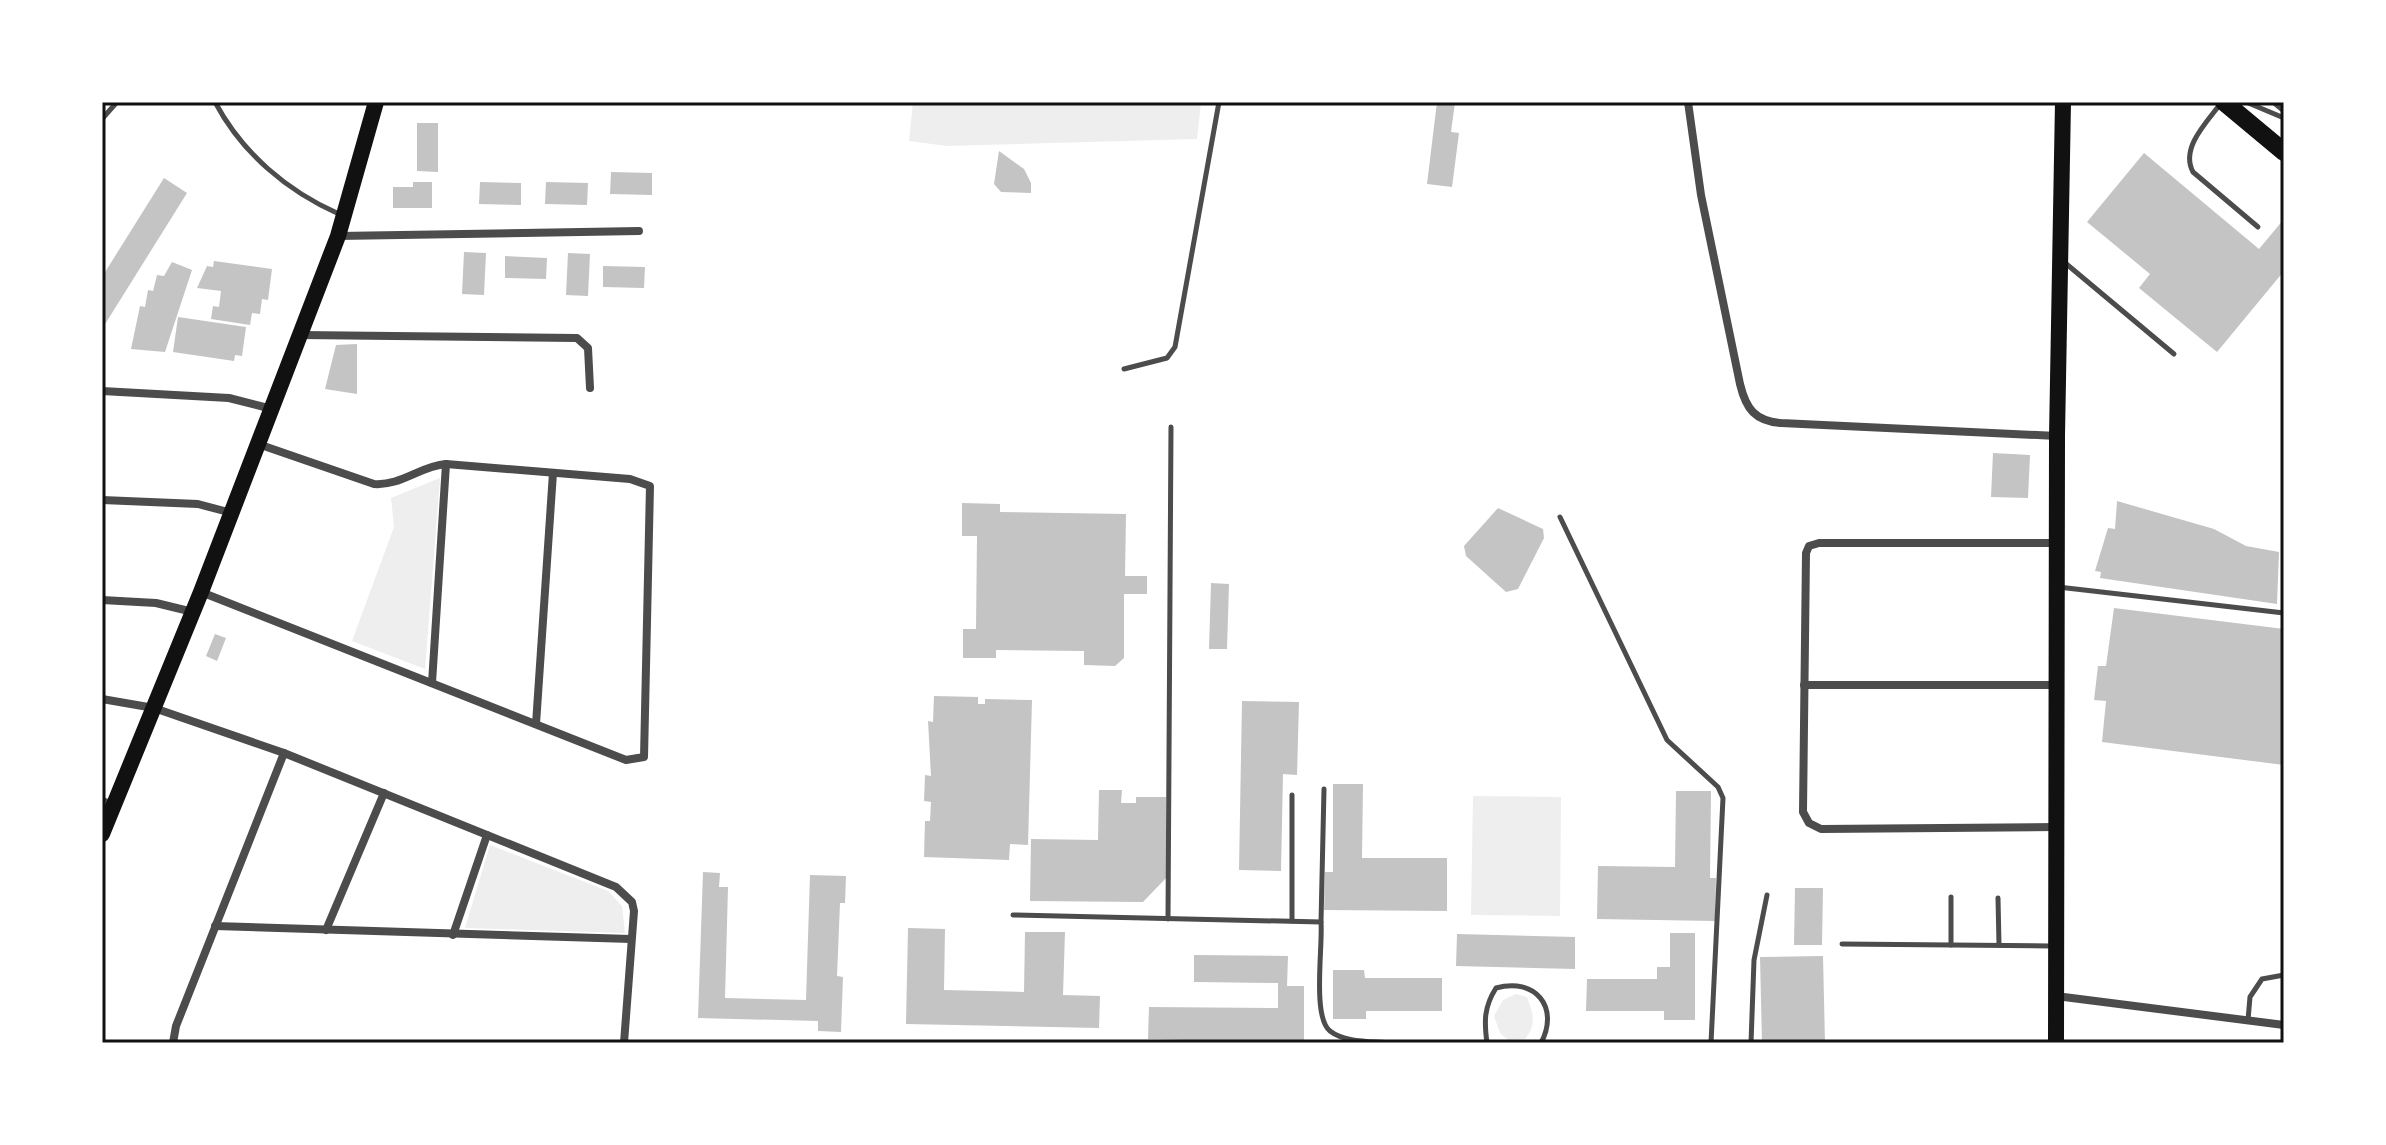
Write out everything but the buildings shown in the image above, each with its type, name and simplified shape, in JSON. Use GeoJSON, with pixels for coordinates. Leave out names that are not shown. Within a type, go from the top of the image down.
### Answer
{"type":"FeatureCollection","features":[{"type":"Feature","properties":{"kind":"main road"},"geometry":{"type":"LineString","coordinates":[[102,834],[108,803],[154,708],[193,612],[338,236],[376,102]]}},
{"type":"Feature","properties":{"kind":"main road"},"geometry":{"type":"LineString","coordinates":[[2056,1043],[2057,436],[2063,102]]}},
{"type":"Feature","properties":{"kind":"main road"},"geometry":{"type":"LineString","coordinates":[[2223,102],[2284,152]]}},
{"type":"Feature","properties":{"kind":"street"},"geometry":{"type":"LineString","coordinates":[[1688,102],[1701,195],[1736,370],[1744,402],[1752,414],[1765,422],[2057,436]]}},
{"type":"Feature","properties":{"kind":"street"},"geometry":{"type":"LineString","coordinates":[[338,236],[639,231]]}},
{"type":"Feature","properties":{"kind":"street"},"geometry":{"type":"LineString","coordinates":[[300,335],[577,338],[588,348],[590,388]]}},
{"type":"Feature","properties":{"kind":"street"},"geometry":{"type":"LineString","coordinates":[[102,391],[229,398],[272,409]]}},
{"type":"Feature","properties":{"kind":"street"},"geometry":{"type":"LineString","coordinates":[[201,592],[626,760],[638,760],[646,751],[652,494],[643,482],[446,464],[434,465],[388,485],[374,484],[258,444]]}},
{"type":"Feature","properties":{"kind":"street"},"geometry":{"type":"LineString","coordinates":[[432,683],[446,464]]}},
{"type":"Feature","properties":{"kind":"street"},"geometry":{"type":"LineString","coordinates":[[536,724],[553,473]]}},
{"type":"Feature","properties":{"kind":"street"},"geometry":{"type":"LineString","coordinates":[[102,500],[198,504],[232,513]]}},
{"type":"Feature","properties":{"kind":"street"},"geometry":{"type":"LineString","coordinates":[[2056,827],[1821,829],[1809,823],[1803,812],[1806,553],[1809,546],[1819,543],[2057,543]]}},
{"type":"Feature","properties":{"kind":"street"},"geometry":{"type":"LineString","coordinates":[[102,600],[156,603],[193,612]]}},
{"type":"Feature","properties":{"kind":"street"},"geometry":{"type":"LineString","coordinates":[[1804,685],[2056,685]]}},
{"type":"Feature","properties":{"kind":"street"},"geometry":{"type":"LineString","coordinates":[[102,699],[154,708],[284,753],[616,887],[632,902],[624,1043]]}},
{"type":"Feature","properties":{"kind":"street"},"geometry":{"type":"LineString","coordinates":[[173,1043],[176,1026],[284,753]]}},
{"type":"Feature","properties":{"kind":"street"},"geometry":{"type":"LineString","coordinates":[[326,930],[384,793]]}},
{"type":"Feature","properties":{"kind":"street"},"geometry":{"type":"LineString","coordinates":[[453,935],[487,835]]}},
{"type":"Feature","properties":{"kind":"street"},"geometry":{"type":"LineString","coordinates":[[215,926],[631,939]]}},
{"type":"Feature","properties":{"kind":"street"},"geometry":{"type":"LineString","coordinates":[[2056,996],[2284,1025]]}},
{"type":"Feature","properties":{"kind":"lane"},"geometry":{"type":"LineString","coordinates":[[102,119],[117,102]]}},
{"type":"Feature","properties":{"kind":"lane"},"geometry":{"type":"LineString","coordinates":[[215,102],[253,155],[280,182],[345,216]]}},
{"type":"Feature","properties":{"kind":"lane"},"geometry":{"type":"LineString","coordinates":[[1124,369],[1167,358],[1175,347],[1219,102]]}},
{"type":"Feature","properties":{"kind":"lane"},"geometry":{"type":"LineString","coordinates":[[2223,102],[2188,152],[2188,162],[2193,172],[2258,227]]}},
{"type":"Feature","properties":{"kind":"lane"},"geometry":{"type":"LineString","coordinates":[[2246,102],[2284,118]]}},
{"type":"Feature","properties":{"kind":"lane"},"geometry":{"type":"LineString","coordinates":[[2273,102],[2284,111]]}},
{"type":"Feature","properties":{"kind":"lane"},"geometry":{"type":"LineString","coordinates":[[2060,259],[2174,354]]}},
{"type":"Feature","properties":{"kind":"lane"},"geometry":{"type":"LineString","coordinates":[[1168,919],[1171,427]]}},
{"type":"Feature","properties":{"kind":"lane"},"geometry":{"type":"LineString","coordinates":[[1560,517],[1667,740],[1718,787],[1723,798],[1711,1043]]}},
{"type":"Feature","properties":{"kind":"lane"},"geometry":{"type":"LineString","coordinates":[[2057,587],[2284,613]]}},
{"type":"Feature","properties":{"kind":"lane"},"geometry":{"type":"LineString","coordinates":[[1324,789],[1320,1015],[1329,1031],[1347,1039],[1391,1043]]}},
{"type":"Feature","properties":{"kind":"lane"},"geometry":{"type":"LineString","coordinates":[[1292,795],[1292,921]]}},
{"type":"Feature","properties":{"kind":"lane"},"geometry":{"type":"LineString","coordinates":[[1751,1043],[1754,960],[1767,895]]}},
{"type":"Feature","properties":{"kind":"lane"},"geometry":{"type":"LineString","coordinates":[[1951,897],[1951,945]]}},
{"type":"Feature","properties":{"kind":"lane"},"geometry":{"type":"LineString","coordinates":[[1998,898],[1999,945]]}},
{"type":"Feature","properties":{"kind":"lane"},"geometry":{"type":"LineString","coordinates":[[1013,915],[1321,922]]}},
{"type":"Feature","properties":{"kind":"lane"},"geometry":{"type":"LineString","coordinates":[[1842,944],[2056,946]]}},
{"type":"Feature","properties":{"kind":"lane"},"geometry":{"type":"LineString","coordinates":[[2248,1020],[2250,997],[2262,979],[2284,975]]}},
{"type":"Feature","properties":{"kind":"lane"},"geometry":{"type":"LineString","coordinates":[[1487,1043],[1484,1020],[1487,1002],[1496,988],[1511,984],[1533,989],[1543,1000],[1548,1022],[1541,1043]]}},
{"type":"Feature","properties":{"kind":"shaded area"},"geometry":{"type":"Polygon","coordinates":[[[913,102],[1201,102],[1197,139],[947,146],[909,141],[913,102]]]}},
{"type":"Feature","properties":{"kind":"shaded area"},"geometry":{"type":"Polygon","coordinates":[[[440,478],[425,669],[352,641],[394,527],[391,498],[440,478]]]}},
{"type":"Feature","properties":{"kind":"shaded area"},"geometry":{"type":"Polygon","coordinates":[[[1473,796],[1561,797],[1560,916],[1471,915],[1473,796]]]}},
{"type":"Feature","properties":{"kind":"shaded area"},"geometry":{"type":"Polygon","coordinates":[[[490,845],[608,891],[622,906],[625,933],[465,928],[490,845]]]}},
{"type":"Feature","properties":{"kind":"shaded area"},"geometry":{"type":"Polygon","coordinates":[[[1516,994],[1527,997],[1532,1023],[1525,1039],[1508,1040],[1500,1033],[1494,1016],[1503,1000],[1516,994]]]}}]}
